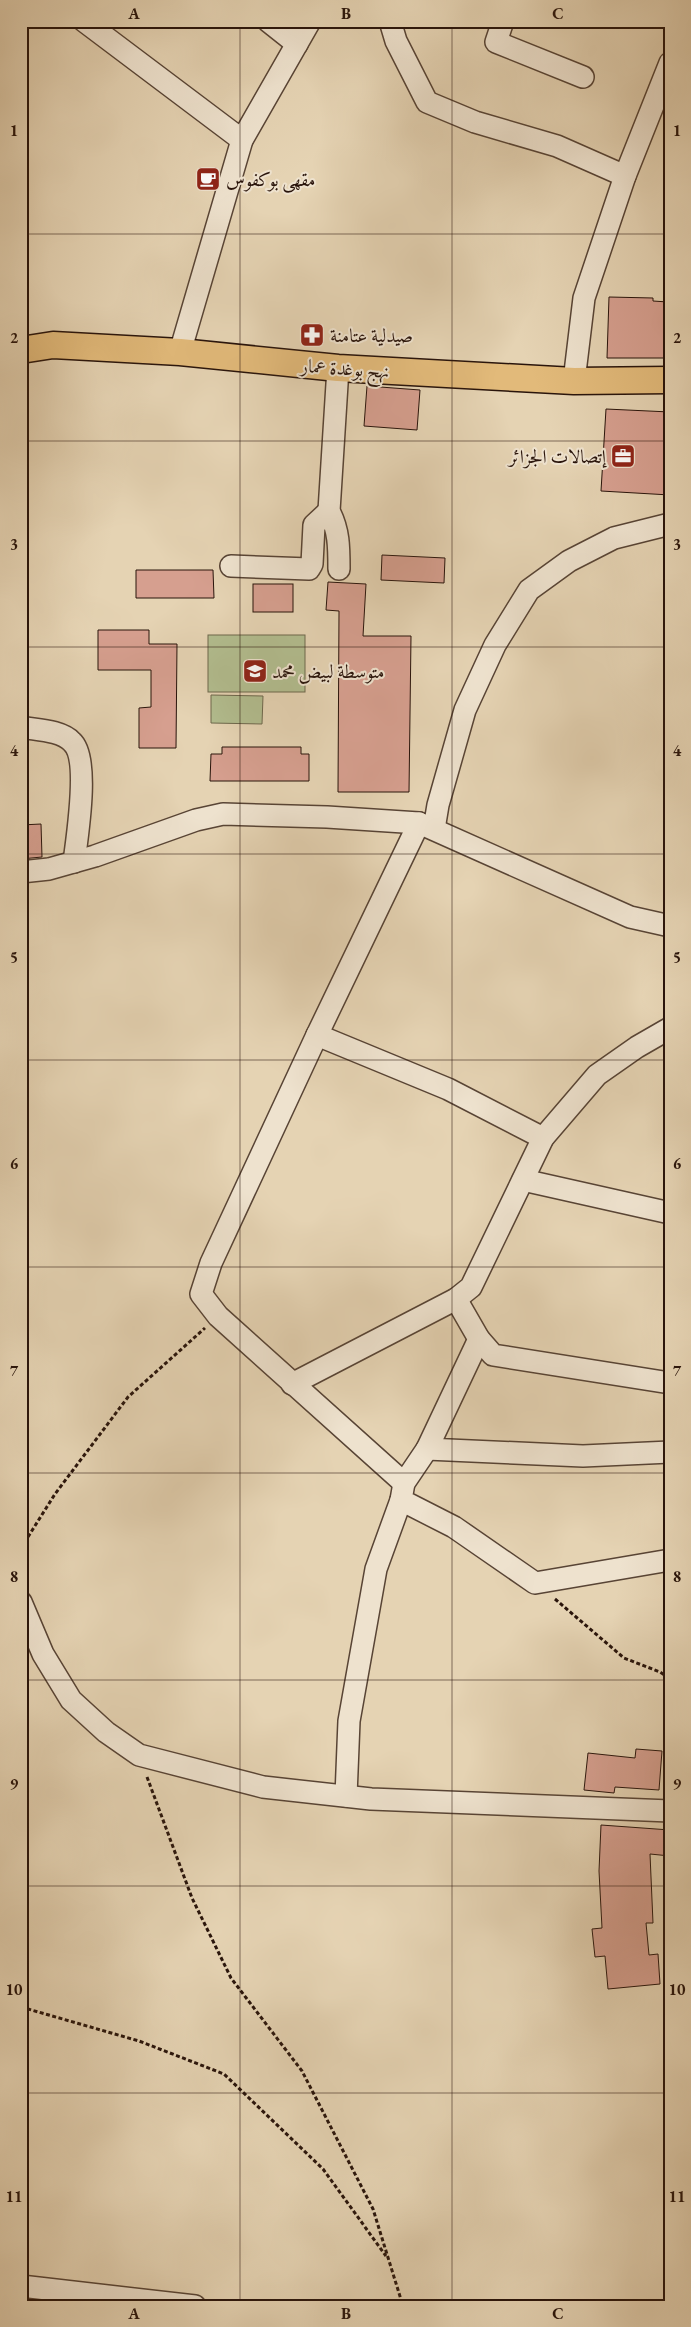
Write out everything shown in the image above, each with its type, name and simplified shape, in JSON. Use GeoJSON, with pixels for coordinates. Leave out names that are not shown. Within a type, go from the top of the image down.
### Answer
{"type":"FeatureCollection","features":[{"type":"Feature","properties":{"kind":"main road","name":"نهج بوغدة عمار"},"geometry":{"type":"LineString","coordinates":[[21,350],[53,345],[180,352],[338,368],[574,380],[670,380]]}},
{"type":"Feature","properties":{"kind":"street"},"geometry":{"type":"LineString","coordinates":[[84,21],[242,140]]}},
{"type":"Feature","properties":{"kind":"street"},"geometry":{"type":"LineString","coordinates":[[268,21],[297,44]]}},
{"type":"Feature","properties":{"kind":"street"},"geometry":{"type":"LineString","coordinates":[[180,352],[242,140],[310,21]]}},
{"type":"Feature","properties":{"kind":"street"},"geometry":{"type":"LineString","coordinates":[[390,21],[396,41],[427,102],[475,122],[557,146],[625,176]]}},
{"type":"Feature","properties":{"kind":"street"},"geometry":{"type":"LineString","coordinates":[[504,21],[496,42],[583,76]]}},
{"type":"Feature","properties":{"kind":"street"},"geometry":{"type":"LineString","coordinates":[[574,380],[584,298],[625,176],[670,63]]}},
{"type":"Feature","properties":{"kind":"street"},"geometry":{"type":"LineString","coordinates":[[338,368],[328,511],[335,523],[339,540],[339,569]]}},
{"type":"Feature","properties":{"kind":"street"},"geometry":{"type":"LineString","coordinates":[[231,566],[309,569],[312,564],[314,526],[328,511]]}},
{"type":"Feature","properties":{"kind":"street"},"geometry":{"type":"LineString","coordinates":[[670,524],[614,538],[568,561],[529,590],[495,645],[465,710],[438,805],[316,1034],[211,1263],[202,1294],[218,1316],[292,1384],[313,1399],[402,1492],[535,1583],[670,1560]]}},
{"type":"Feature","properties":{"kind":"street"},"geometry":{"type":"LineString","coordinates":[[21,727],[58,734],[72,742],[79,754],[82,781],[74,862]]}},
{"type":"Feature","properties":{"kind":"street"},"geometry":{"type":"LineString","coordinates":[[21,872],[49,869],[96,856],[196,820],[223,814],[327,817],[426,826],[630,917],[670,926]]}},
{"type":"Feature","properties":{"kind":"street"},"geometry":{"type":"LineString","coordinates":[[292,1384],[456,1299],[471,1287],[543,1138],[597,1076],[637,1047],[670,1028]]}},
{"type":"Feature","properties":{"kind":"street"},"geometry":{"type":"LineString","coordinates":[[316,1034],[448,1089],[543,1138]]}},
{"type":"Feature","properties":{"kind":"street"},"geometry":{"type":"LineString","coordinates":[[522,1180],[670,1213]]}},
{"type":"Feature","properties":{"kind":"street"},"geometry":{"type":"LineString","coordinates":[[456,1299],[479,1339],[493,1355],[670,1383]]}},
{"type":"Feature","properties":{"kind":"street"},"geometry":{"type":"LineString","coordinates":[[346,1796],[350,1721],[376,1569],[402,1492],[427,1449],[479,1339]]}},
{"type":"Feature","properties":{"kind":"street"},"geometry":{"type":"LineString","coordinates":[[427,1449],[583,1456],[670,1452]]}},
{"type":"Feature","properties":{"kind":"street"},"geometry":{"type":"LineString","coordinates":[[21,1602],[43,1654],[71,1700],[106,1732],[140,1756],[263,1787],[371,1800],[670,1812]]}},
{"type":"Feature","properties":{"kind":"street"},"geometry":{"type":"LineString","coordinates":[[21,2286],[195,2306]]}},
{"type":"Feature","properties":{"kind":"path"},"geometry":{"type":"LineString","coordinates":[[21,1548],[55,1494],[128,1397],[218,1316]]}},
{"type":"Feature","properties":{"kind":"path"},"geometry":{"type":"LineString","coordinates":[[535,1583],[624,1658],[660,1672],[670,1679]]}},
{"type":"Feature","properties":{"kind":"path"},"geometry":{"type":"LineString","coordinates":[[140,1756],[192,1898],[231,1978],[302,2071],[373,2209],[404,2306]]}},
{"type":"Feature","properties":{"kind":"path"},"geometry":{"type":"LineString","coordinates":[[21,2007],[140,2041],[224,2074],[323,2169],[388,2259]]}},
{"type":"Feature","properties":{"kind":"green space"},"geometry":{"type":"Polygon","coordinates":[[[208,635],[305,635],[305,692],[208,692],[208,635]]]}},
{"type":"Feature","properties":{"kind":"green space"},"geometry":{"type":"Polygon","coordinates":[[[211,695],[263,696],[262,724],[211,723],[211,695]]]}},
{"type":"Feature","properties":{"kind":"building"},"geometry":{"type":"Polygon","coordinates":[[[609,297],[653,298],[653,301],[668,302],[670,358],[607,358],[609,297]]]}},
{"type":"Feature","properties":{"kind":"building"},"geometry":{"type":"Polygon","coordinates":[[[367,386],[420,390],[417,430],[364,426],[367,386]]]}},
{"type":"Feature","properties":{"kind":"building","name":"إتصالات الجزائر"},"geometry":{"type":"Polygon","coordinates":[[[606,409],[670,412],[670,495],[601,491],[606,409]]]}},
{"type":"Feature","properties":{"kind":"building"},"geometry":{"type":"Polygon","coordinates":[[[382,555],[445,558],[444,583],[381,580],[382,555]]]}},
{"type":"Feature","properties":{"kind":"building"},"geometry":{"type":"Polygon","coordinates":[[[136,570],[213,570],[214,598],[136,598],[136,570]]]}},
{"type":"Feature","properties":{"kind":"building"},"geometry":{"type":"Polygon","coordinates":[[[328,582],[366,584],[363,636],[411,636],[409,792],[338,792],[339,611],[326,610],[328,582]]]}},
{"type":"Feature","properties":{"kind":"building"},"geometry":{"type":"Polygon","coordinates":[[[253,584],[293,584],[293,612],[253,612],[253,584]]]}},
{"type":"Feature","properties":{"kind":"building"},"geometry":{"type":"Polygon","coordinates":[[[98,630],[149,630],[149,644],[177,644],[176,748],[139,748],[139,708],[151,707],[151,670],[98,670],[98,630]]]}},
{"type":"Feature","properties":{"kind":"building"},"geometry":{"type":"Polygon","coordinates":[[[222,747],[301,747],[301,754],[309,754],[309,781],[210,781],[211,754],[222,754],[222,747]]]}},
{"type":"Feature","properties":{"kind":"building"},"geometry":{"type":"Polygon","coordinates":[[[41,824],[42,857],[21,859],[21,825],[41,824]]]}},
{"type":"Feature","properties":{"kind":"building"},"geometry":{"type":"Polygon","coordinates":[[[636,1749],[662,1751],[659,1790],[615,1787],[614,1793],[584,1790],[588,1753],[635,1758],[636,1749]]]}},
{"type":"Feature","properties":{"kind":"building"},"geometry":{"type":"Polygon","coordinates":[[[601,1825],[670,1830],[670,1856],[650,1854],[653,1923],[646,1923],[649,1955],[658,1954],[660,1984],[608,1989],[605,1956],[595,1957],[592,1929],[602,1928],[599,1871],[601,1825]]]}},
{"type":"Feature","properties":{"kind":"place","name":"مقهى بوكفوس"},"geometry":{"type":"Point","coordinates":[208,179]}},
{"type":"Feature","properties":{"kind":"place","name":"صيدلية عتامنة"},"geometry":{"type":"Point","coordinates":[312,335]}},
{"type":"Feature","properties":{"kind":"place","name":"إتصالات الجزائر"},"geometry":{"type":"Point","coordinates":[623,456]}},
{"type":"Feature","properties":{"kind":"place","name":"متوسطة لبيض محمد"},"geometry":{"type":"Point","coordinates":[255,671]}}]}
